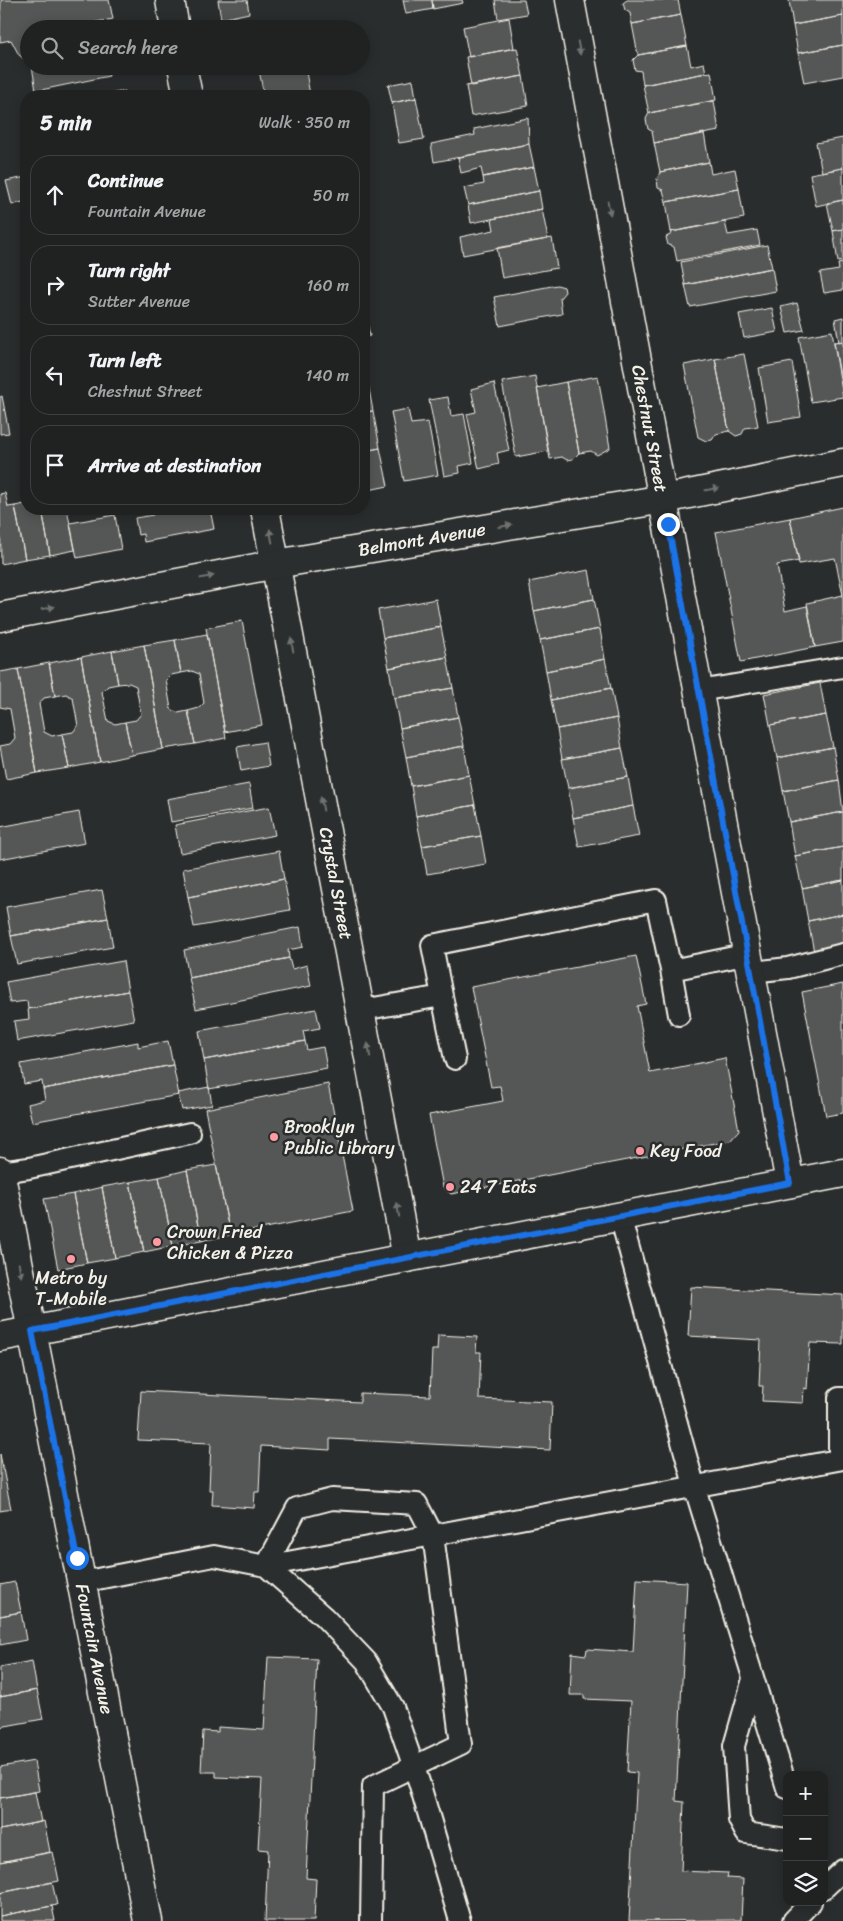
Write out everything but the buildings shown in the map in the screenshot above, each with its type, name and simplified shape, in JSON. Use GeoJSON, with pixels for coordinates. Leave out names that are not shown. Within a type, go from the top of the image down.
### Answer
{"type":"FeatureCollection","features":[{"type":"Feature","properties":{"kind":"street"},"geometry":{"type":"LineString","coordinates":[[170,0],[173,20]]}},
{"type":"Feature","properties":{"kind":"street","name":"Chestnut Street"},"geometry":{"type":"LineString","coordinates":[[570,0],[790,1183]]}},
{"type":"Feature","properties":{"kind":"street"},"geometry":{"type":"LineString","coordinates":[[184,75],[187,90]]}},
{"type":"Feature","properties":{"kind":"street","name":"Belmont Avenue"},"geometry":{"type":"LineString","coordinates":[[0,617],[276,564],[664,499],[843,463]]}},
{"type":"Feature","properties":{"kind":"street","name":"Crystal Street"},"geometry":{"type":"LineString","coordinates":[[266,515],[362,1010],[407,1258]]}},
{"type":"Feature","properties":{"kind":"street","name":"Fountain Avenue"},"geometry":{"type":"LineString","coordinates":[[0,1172],[148,1921]]}},
{"type":"Feature","properties":{"kind":"street"},"geometry":{"type":"LineString","coordinates":[[0,1337],[843,1173]]}},
{"type":"Feature","properties":{"kind":"lane"},"geometry":{"type":"LineString","coordinates":[[699,691],[843,667]]}},
{"type":"Feature","properties":{"kind":"lane"},"geometry":{"type":"LineString","coordinates":[[455,1059],[432,945],[656,900],[679,1015]]}},
{"type":"Feature","properties":{"kind":"lane"},"geometry":{"type":"LineString","coordinates":[[671,970],[750,963],[788,968],[843,954]]}},
{"type":"Feature","properties":{"kind":"lane"},"geometry":{"type":"LineString","coordinates":[[362,1010],[442,996]]}},
{"type":"Feature","properties":{"kind":"lane"},"geometry":{"type":"LineString","coordinates":[[0,1172],[29,1168],[190,1133]]}},
{"type":"Feature","properties":{"kind":"lane"},"geometry":{"type":"LineString","coordinates":[[620,1216],[694,1485],[783,1775]]}},
{"type":"Feature","properties":{"kind":"lane"},"geometry":{"type":"LineString","coordinates":[[82,1582],[214,1556],[266,1566],[841,1459],[839,1398],[843,1398]]}},
{"type":"Feature","properties":{"kind":"lane"},"geometry":{"type":"LineString","coordinates":[[266,1566],[297,1508],[332,1499],[417,1504],[434,1534],[462,1744],[372,1786],[371,1921]]}},
{"type":"Feature","properties":{"kind":"lane"},"geometry":{"type":"LineString","coordinates":[[266,1566],[324,1617],[366,1661],[393,1707],[414,1766],[460,1921]]}},
{"type":"Feature","properties":{"kind":"lane"},"geometry":{"type":"LineString","coordinates":[[753,1679],[734,1746],[739,1820],[746,1833],[783,1838]]}},
{"type":"Feature","properties":{"kind":"lane"},"geometry":{"type":"LineString","coordinates":[[828,1884],[843,1870]]}},
{"type":"Feature","properties":{"kind":"lane"},"geometry":{"type":"LineString","coordinates":[[793,1921],[807,1906]]}},
{"type":"Feature","properties":{"kind":"place","name":"Brooklyn Public Library"},"geometry":{"type":"Point","coordinates":[274,1137]}},
{"type":"Feature","properties":{"kind":"place","name":"Key Food"},"geometry":{"type":"Point","coordinates":[640,1151]}},
{"type":"Feature","properties":{"kind":"place","name":"24 7 Eats"},"geometry":{"type":"Point","coordinates":[450,1187]}},
{"type":"Feature","properties":{"kind":"place","name":"Crown Fried Chicken & Pizza"},"geometry":{"type":"Point","coordinates":[157,1242]}},
{"type":"Feature","properties":{"kind":"place","name":"Metro by T-Mobile"},"geometry":{"type":"Point","coordinates":[71,1259]}},
{"type":"Feature","properties":{"kind":"route"},"geometry":{"type":"LineString","coordinates":[[77,1558],[32,1331],[790,1183],[668,524]]}}]}
